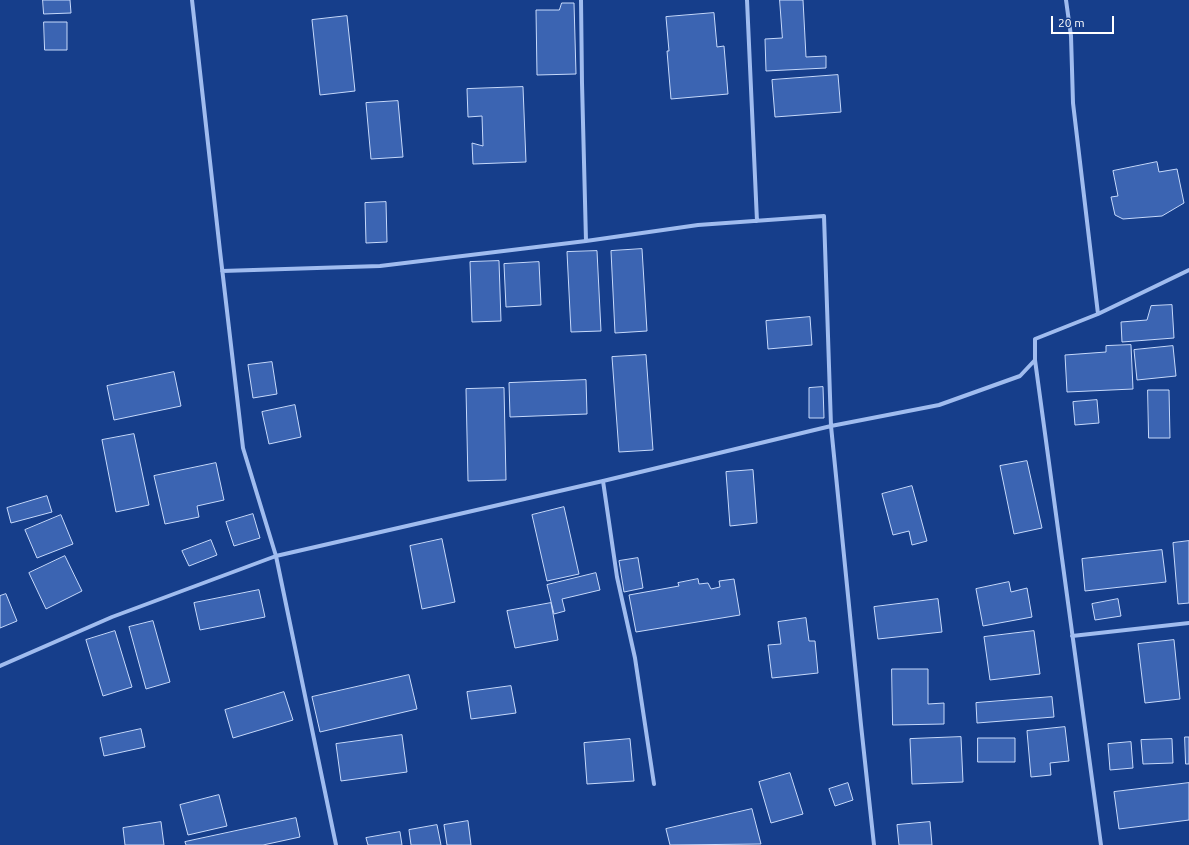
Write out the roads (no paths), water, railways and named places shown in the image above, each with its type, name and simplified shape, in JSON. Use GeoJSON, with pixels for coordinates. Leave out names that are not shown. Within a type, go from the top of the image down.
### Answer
{"type":"FeatureCollection","features":[{"type":"Feature","properties":{"kind":"street"},"geometry":{"type":"LineString","coordinates":[[192,0],[243,448],[276,556],[336,845]]}},
{"type":"Feature","properties":{"kind":"street"},"geometry":{"type":"LineString","coordinates":[[581,0],[586,241]]}},
{"type":"Feature","properties":{"kind":"street"},"geometry":{"type":"LineString","coordinates":[[747,0],[757,221]]}},
{"type":"Feature","properties":{"kind":"street"},"geometry":{"type":"LineString","coordinates":[[1066,0],[1071,36],[1073,103],[1098,314]]}},
{"type":"Feature","properties":{"kind":"street"},"geometry":{"type":"LineString","coordinates":[[222,272],[380,266],[586,241],[698,225],[824,216],[831,426],[874,845]]}},
{"type":"Feature","properties":{"kind":"street"},"geometry":{"type":"LineString","coordinates":[[1101,845],[1035,360],[1035,339],[1098,314],[1189,270]]}},
{"type":"Feature","properties":{"kind":"street"},"geometry":{"type":"LineString","coordinates":[[0,666],[112,617],[276,556],[603,481],[831,426],[939,405],[1020,376],[1035,360]]}},
{"type":"Feature","properties":{"kind":"street"},"geometry":{"type":"LineString","coordinates":[[603,481],[618,577],[635,658],[654,784]]}},
{"type":"Feature","properties":{"kind":"street"},"geometry":{"type":"LineString","coordinates":[[1072,636],[1189,623]]}}]}
